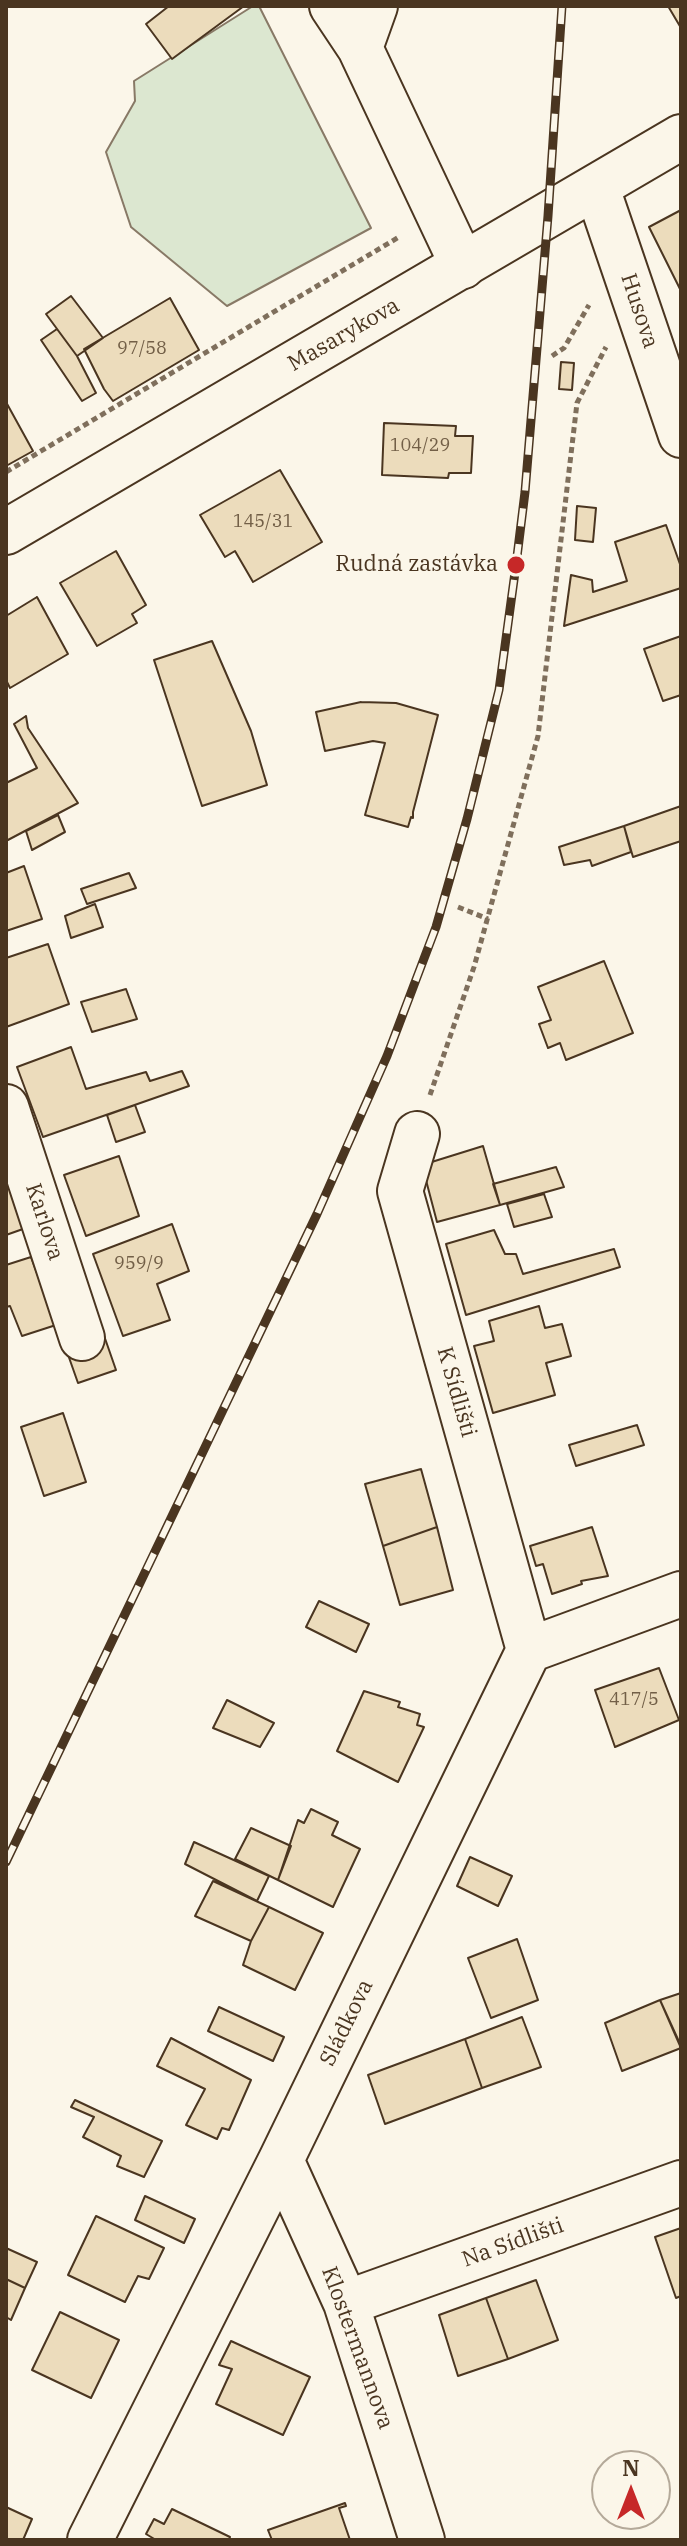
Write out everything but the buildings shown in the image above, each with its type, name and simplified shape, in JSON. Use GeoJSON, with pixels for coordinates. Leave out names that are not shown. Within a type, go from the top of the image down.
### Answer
{"type":"FeatureCollection","features":[{"type":"Feature","properties":{"kind":"street"},"geometry":{"type":"LineString","coordinates":[[332,6],[360,48],[463,266]]}},
{"type":"Feature","properties":{"kind":"street"},"geometry":{"type":"LineString","coordinates":[[360,48],[375,6]]}},
{"type":"Feature","properties":{"kind":"street","name":"Masarykova"},"geometry":{"type":"LineString","coordinates":[[6,532],[681,137]]}},
{"type":"Feature","properties":{"kind":"street","name":"Husova"},"geometry":{"type":"LineString","coordinates":[[597,188],[681,435]]}},
{"type":"Feature","properties":{"kind":"street","name":"Karlova"},"geometry":{"type":"LineString","coordinates":[[6,1107],[82,1338]]}},
{"type":"Feature","properties":{"kind":"street","name":"K Sídlišti"},"geometry":{"type":"LineString","coordinates":[[417,1134],[400,1191],[529,1650]]}},
{"type":"Feature","properties":{"kind":"street"},"geometry":{"type":"LineString","coordinates":[[529,1650],[681,1594]]}},
{"type":"Feature","properties":{"kind":"street","name":"Sládkova"},"geometry":{"type":"LineString","coordinates":[[90,2540],[281,2160],[529,1650]]}},
{"type":"Feature","properties":{"kind":"street","name":"Klostermannova"},"geometry":{"type":"LineString","coordinates":[[281,2160],[346,2303],[422,2540]]}},
{"type":"Feature","properties":{"kind":"street","name":"Na Sídlišti"},"geometry":{"type":"LineString","coordinates":[[346,2303],[681,2183]]}},
{"type":"Feature","properties":{"kind":"path"},"geometry":{"type":"LineString","coordinates":[[6,472],[399,237]]}},
{"type":"Feature","properties":{"kind":"path"},"geometry":{"type":"LineString","coordinates":[[417,1134],[474,967],[538,736],[577,403],[633,294]]}},
{"type":"Feature","properties":{"kind":"path"},"geometry":{"type":"LineString","coordinates":[[552,356],[564,348],[590,303]]}},
{"type":"Feature","properties":{"kind":"path"},"geometry":{"type":"LineString","coordinates":[[458,907],[488,919]]}},
{"type":"Feature","properties":{"kind":"green space"},"geometry":{"type":"Polygon","coordinates":[[[253,6],[259,6],[371,228],[227,306],[131,227],[106,152],[135,101],[134,81],[253,6]]]}},
{"type":"Feature","properties":{"kind":"railway"},"geometry":{"type":"LineString","coordinates":[[6,1862],[317,1214],[387,1056],[436,927],[499,690],[525,492],[562,6]]}},
{"type":"Feature","properties":{"kind":"place","name":"Rudná zastávka"},"geometry":{"type":"Point","coordinates":[516,565]}}]}
